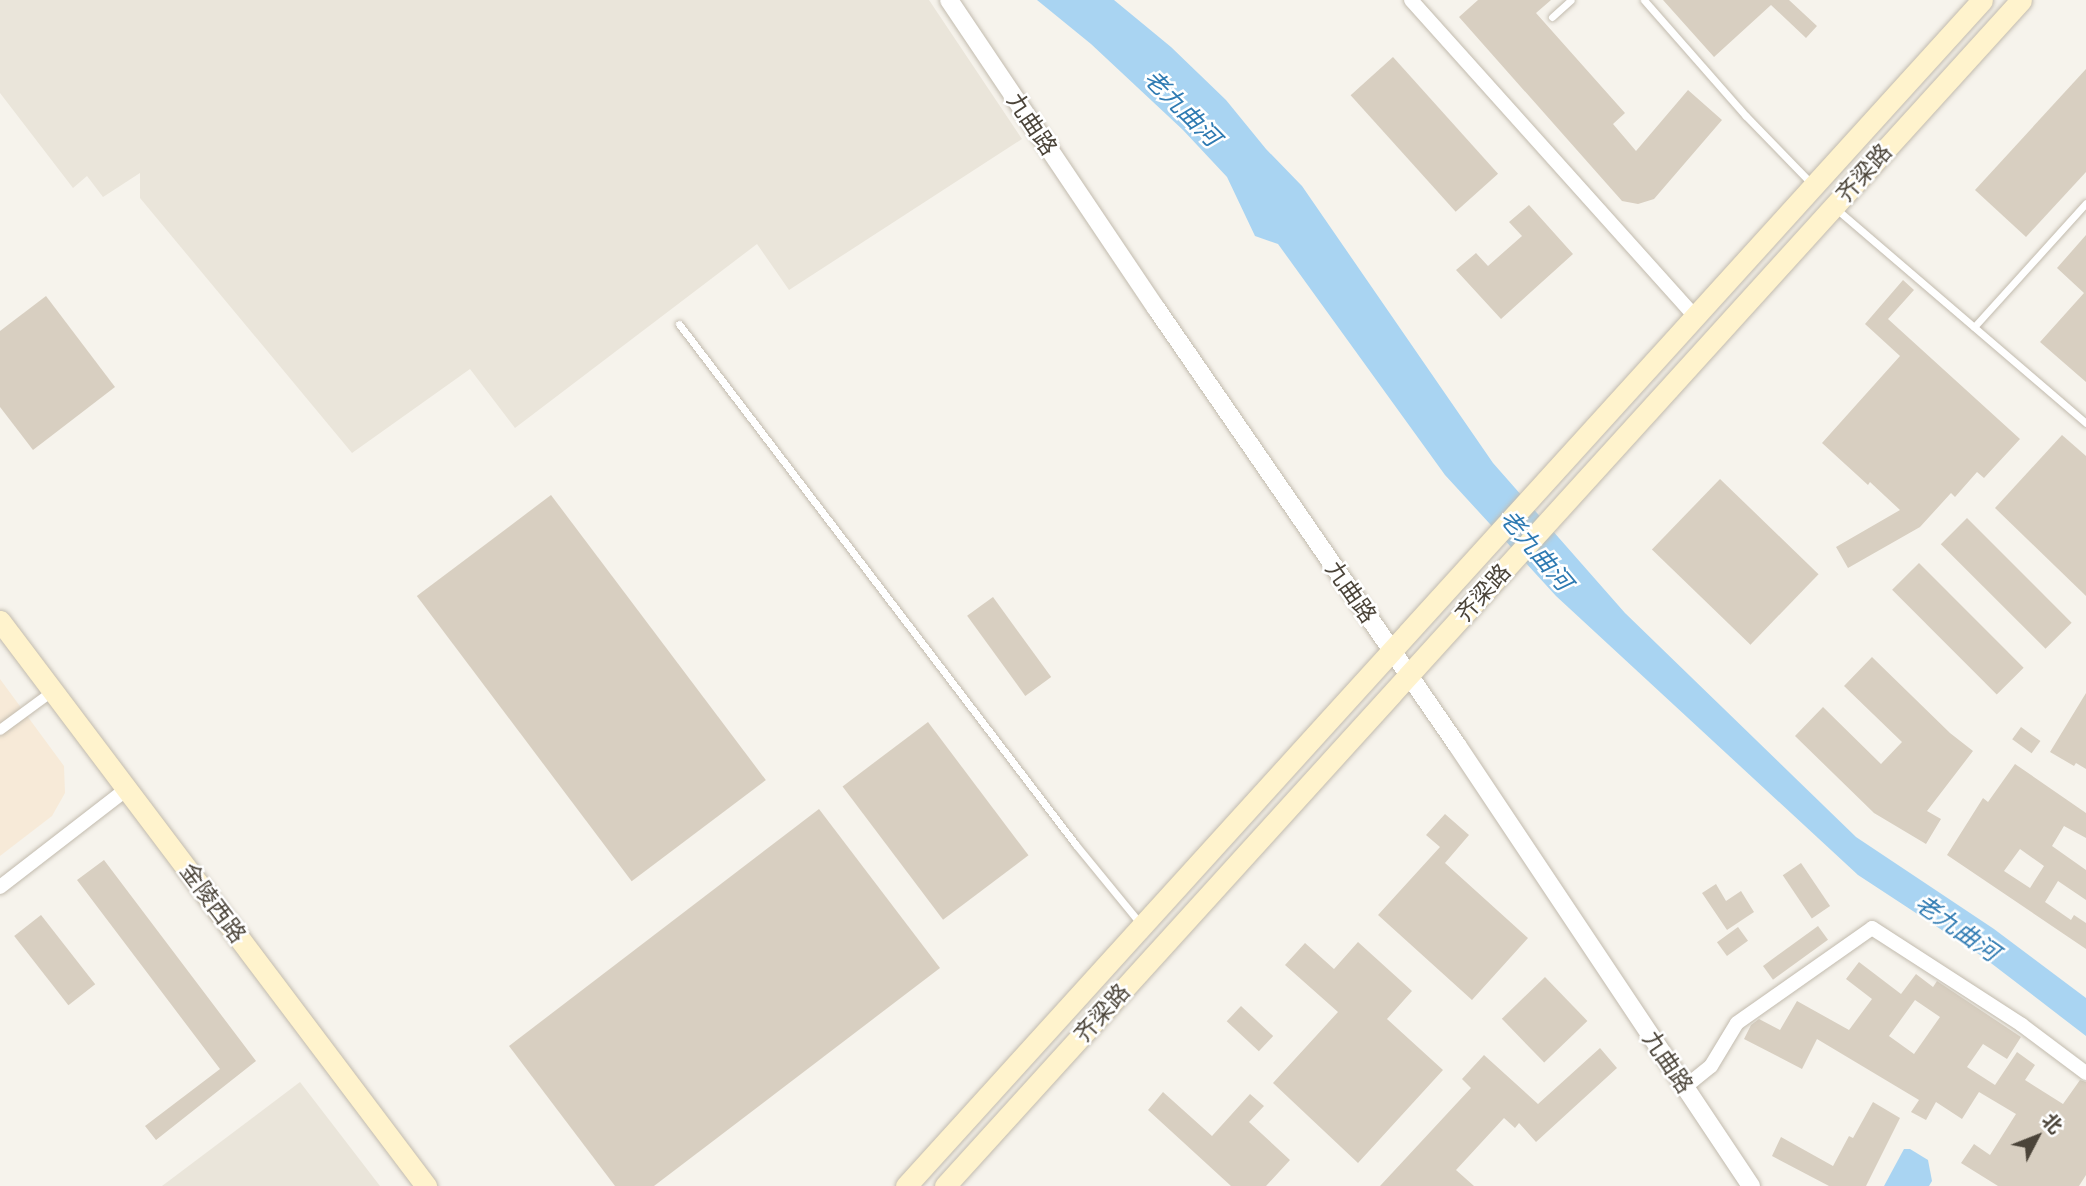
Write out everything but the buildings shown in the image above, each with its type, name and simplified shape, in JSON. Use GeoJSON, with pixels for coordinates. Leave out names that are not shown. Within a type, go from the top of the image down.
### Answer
{"type":"FeatureCollection","features":[{"type":"Feature","properties":{"kind":"main road","name":"齐梁路"},"geometry":{"type":"LineString","coordinates":[[906,1186],[1982,0]]}},
{"type":"Feature","properties":{"kind":"main road","name":"齐梁路"},"geometry":{"type":"LineString","coordinates":[[945,1186],[2021,0]]}},
{"type":"Feature","properties":{"kind":"main road"},"geometry":{"type":"LineString","coordinates":[[1813,186],[1834,206]]}},
{"type":"Feature","properties":{"kind":"main road","name":"金陵西路"},"geometry":{"type":"LineString","coordinates":[[0,621],[426,1186]]}},
{"type":"Feature","properties":{"kind":"street","name":"九曲路"},"geometry":{"type":"LineString","coordinates":[[949,0],[1156,308],[1409,675],[1751,1186]]}},
{"type":"Feature","properties":{"kind":"street"},"geometry":{"type":"LineString","coordinates":[[1410,0],[1695,317]]}},
{"type":"Feature","properties":{"kind":"street"},"geometry":{"type":"LineString","coordinates":[[0,730],[53,691]]}},
{"type":"Feature","properties":{"kind":"street"},"geometry":{"type":"LineString","coordinates":[[0,887],[127,789]]}},
{"type":"Feature","properties":{"kind":"street"},"geometry":{"type":"LineString","coordinates":[[1685,1087],[1711,1066],[1737,1023],[1872,928],[2022,1025],[2086,1073]]}},
{"type":"Feature","properties":{"kind":"lane"},"geometry":{"type":"LineString","coordinates":[[1552,17],[1572,0]]}},
{"type":"Feature","properties":{"kind":"lane"},"geometry":{"type":"LineString","coordinates":[[1644,0],[1746,116],[1813,186]]}},
{"type":"Feature","properties":{"kind":"lane"},"geometry":{"type":"LineString","coordinates":[[1974,327],[2086,203]]}},
{"type":"Feature","properties":{"kind":"lane"},"geometry":{"type":"LineString","coordinates":[[1834,206],[2086,423]]}},
{"type":"Feature","properties":{"kind":"lane"},"geometry":{"type":"LineString","coordinates":[[679,324],[1076,845],[1142,926]]}},
{"type":"Feature","properties":{"kind":"shaded area"},"geometry":{"type":"Polygon","coordinates":[[[0,0],[929,0],[1022,139],[789,290],[757,244],[515,428],[470,369],[352,453],[140,198],[140,173],[103,197],[87,176],[73,188],[0,93],[0,0]]]}},
{"type":"Feature","properties":{"kind":"shaded area"},"geometry":{"type":"Polygon","coordinates":[[[0,679],[64,766],[65,793],[52,816],[0,856],[0,679]]]}},
{"type":"Feature","properties":{"kind":"shaded area"},"geometry":{"type":"Polygon","coordinates":[[[300,1082],[380,1186],[162,1186],[300,1082]]]}},
{"type":"Feature","properties":{"kind":"water","name":"老九曲河"},"geometry":{"type":"Polygon","coordinates":[[[1037,0],[1114,0],[1171,47],[1226,100],[1266,149],[1302,186],[1493,463],[1625,613],[1856,837],[1994,929],[2086,998],[2086,1036],[1983,957],[1858,875],[1556,596],[1445,475],[1278,244],[1255,236],[1227,177],[1183,130],[1091,44],[1037,0]]]}},
{"type":"Feature","properties":{"kind":"water"},"geometry":{"type":"Polygon","coordinates":[[[1904,1149],[1910,1149],[1928,1160],[1932,1181],[1929,1186],[1884,1186],[1904,1149]]]}}]}
